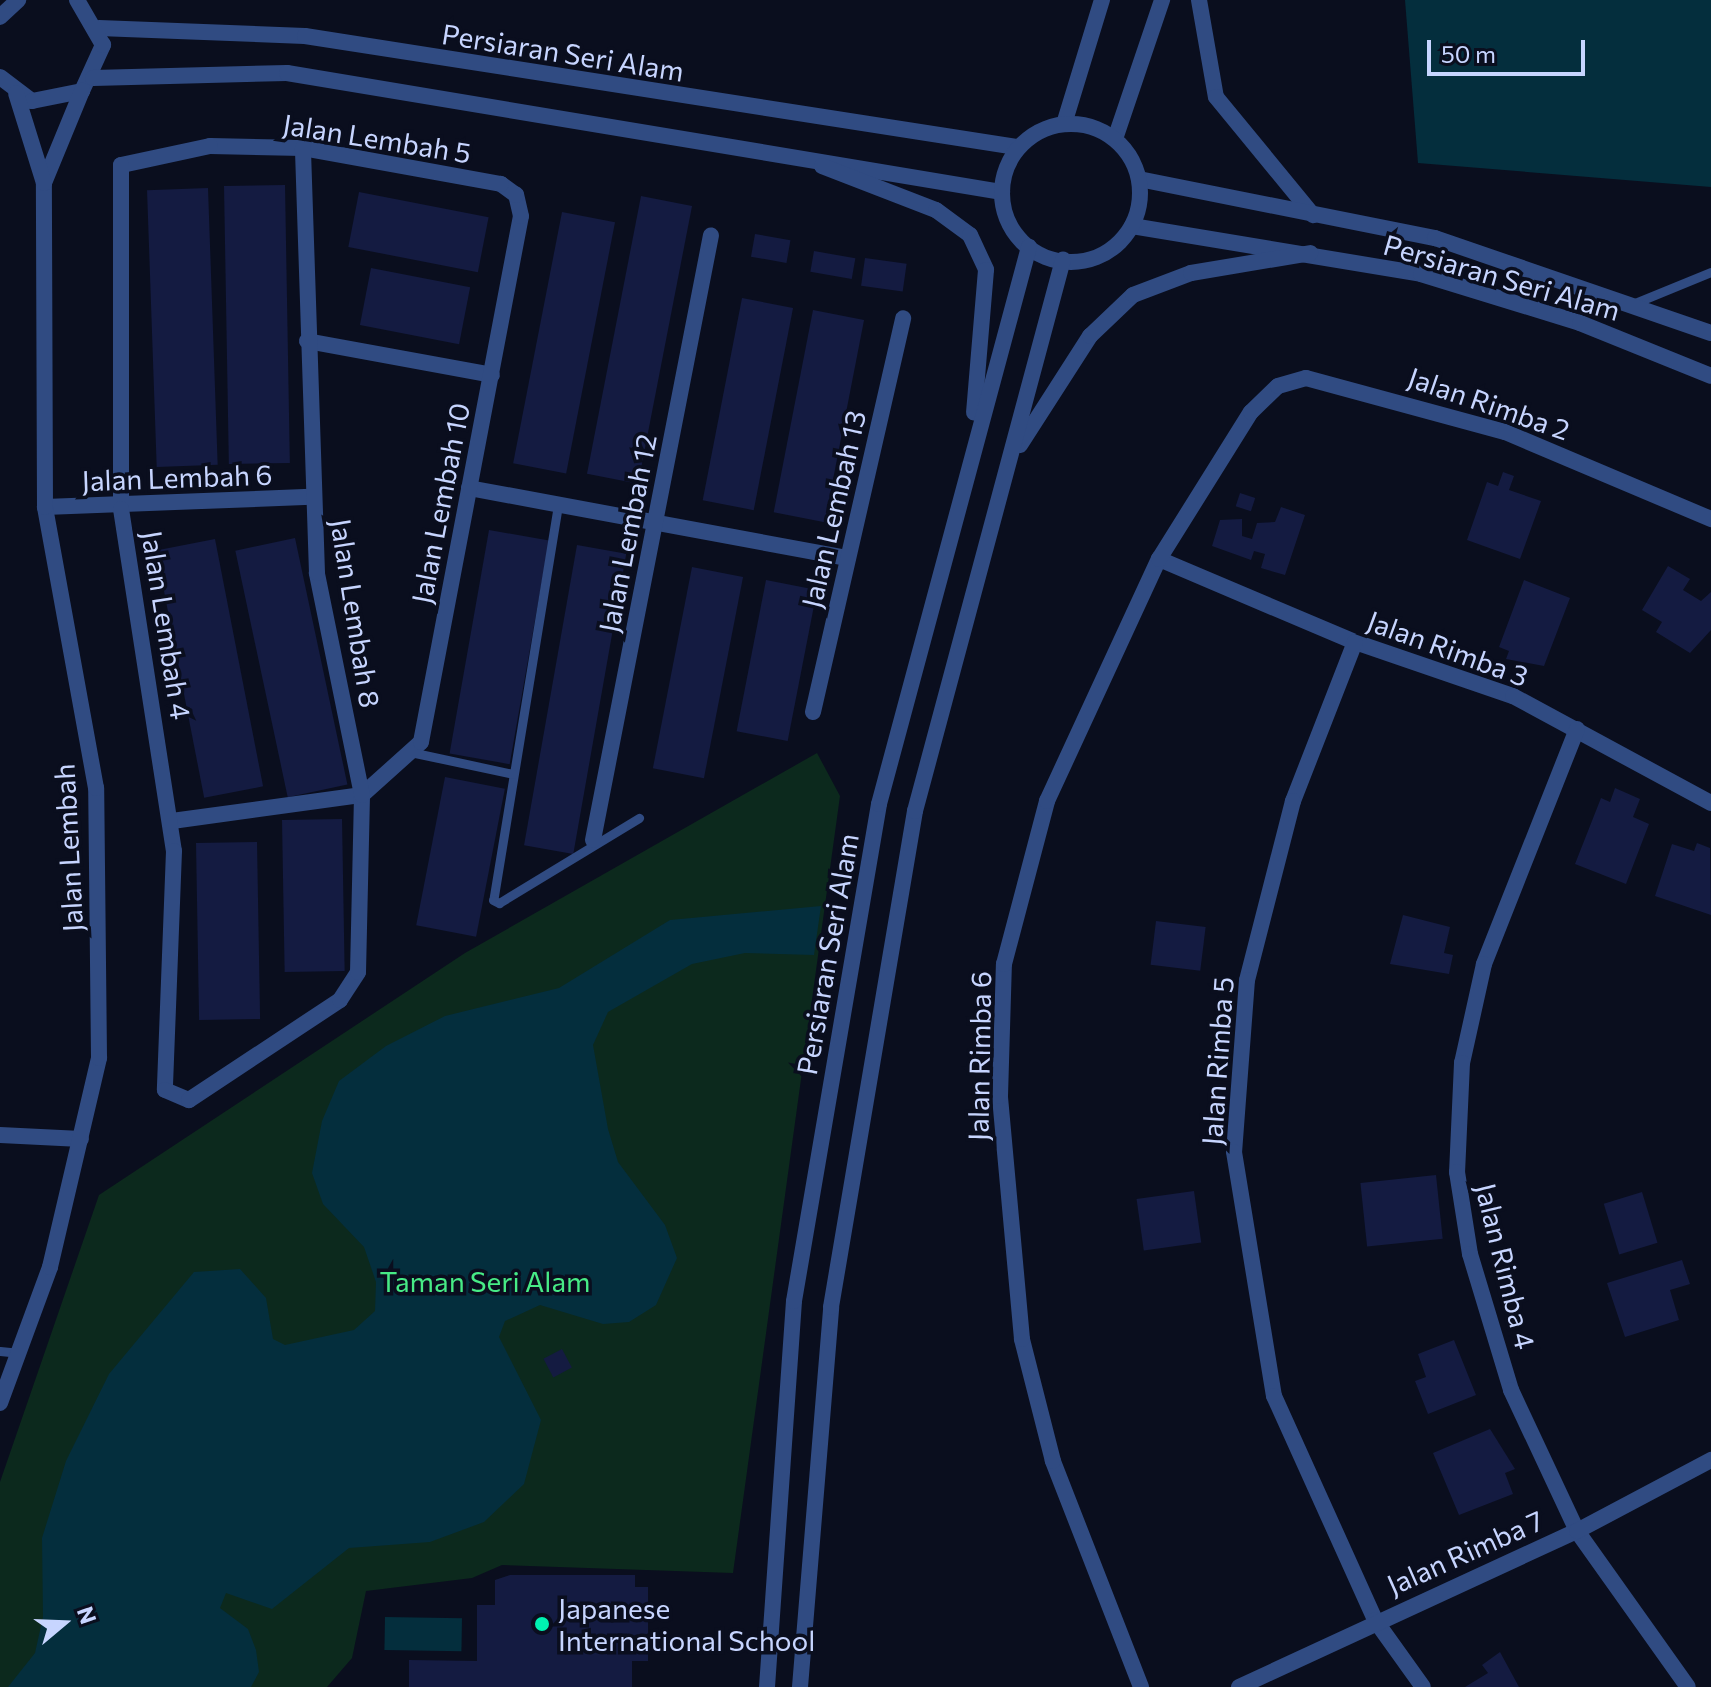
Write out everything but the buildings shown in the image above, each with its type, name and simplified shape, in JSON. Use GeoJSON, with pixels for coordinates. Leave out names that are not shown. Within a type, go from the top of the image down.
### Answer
{"type":"FeatureCollection","features":[{"type":"Feature","properties":{"kind":"street"},"geometry":{"type":"LineString","coordinates":[[78,0],[99,28],[93,78],[287,73],[786,152],[1002,192]]}},
{"type":"Feature","properties":{"kind":"street"},"geometry":{"type":"LineString","coordinates":[[1064,124],[1102,0]]}},
{"type":"Feature","properties":{"kind":"street"},"geometry":{"type":"LineString","coordinates":[[1115,139],[1162,0]]}},
{"type":"Feature","properties":{"kind":"street"},"geometry":{"type":"LineString","coordinates":[[1199,0],[1216,97],[1313,215]]}},
{"type":"Feature","properties":{"kind":"street"},"geometry":{"type":"LineString","coordinates":[[0,17],[15,1]]}},
{"type":"Feature","properties":{"kind":"street","name":"Persiaran Seri Alam"},"geometry":{"type":"LineString","coordinates":[[99,28],[305,36],[1016,147]]}},
{"type":"Feature","properties":{"kind":"street","name":"Jalan Lembah"},"geometry":{"type":"LineString","coordinates":[[44,183],[82,91],[93,78]]}},
{"type":"Feature","properties":{"kind":"street"},"geometry":{"type":"LineString","coordinates":[[1,79],[16,93],[49,103],[82,91]]}},
{"type":"Feature","properties":{"kind":"street","name":"Jalan Lembah"},"geometry":{"type":"LineString","coordinates":[[0,1403],[6,1369],[20,1353],[81,1139],[99,1058],[96,788],[45,507],[44,183],[16,93]]}},
{"type":"Feature","properties":{"kind":"street"},"geometry":{"type":"LineString","coordinates":[[1064,124],[1115,139],[1139,179],[1132,226],[1105,254],[1063,260],[1029,247],[1012,226],[1002,192],[1016,147],[1064,124]]}},
{"type":"Feature","properties":{"kind":"street","name":"Jalan Lembah 5"},"geometry":{"type":"LineString","coordinates":[[130,158],[210,146],[303,148],[501,184],[516,195]]}},
{"type":"Feature","properties":{"kind":"street","name":"Jalan Lembah 8"},"geometry":{"type":"LineString","coordinates":[[176,1100],[189,1100],[351,987],[358,972],[362,795],[317,573],[311,497],[303,148]]}},
{"type":"Feature","properties":{"kind":"street"},"geometry":{"type":"LineString","coordinates":[[786,152],[936,210],[970,235],[986,270],[971,445]]}},
{"type":"Feature","properties":{"kind":"street","name":"Jalan Lembah 4"},"geometry":{"type":"LineString","coordinates":[[130,158],[117,179],[121,509],[172,821],[165,1090],[176,1100]]}},
{"type":"Feature","properties":{"kind":"street","name":"Persiaran Seri Alam"},"geometry":{"type":"LineString","coordinates":[[1139,179],[1435,238],[1635,303],[1711,333]]}},
{"type":"Feature","properties":{"kind":"street","name":"Jalan Lembah 10"},"geometry":{"type":"LineString","coordinates":[[415,753],[521,216],[516,195]]}},
{"type":"Feature","properties":{"kind":"street","name":"Persiaran Seri Alam"},"geometry":{"type":"LineString","coordinates":[[1132,226],[1310,253],[1421,274],[1580,323],[1711,376]]}},
{"type":"Feature","properties":{"kind":"street","name":"Jalan Lembah 12"},"geometry":{"type":"LineString","coordinates":[[593,840],[711,235]]}},
{"type":"Feature","properties":{"kind":"street","name":"Persiaran Seri Alam"},"geometry":{"type":"LineString","coordinates":[[767,1687],[794,1301],[879,804],[971,445],[1029,247]]}},
{"type":"Feature","properties":{"kind":"street"},"geometry":{"type":"LineString","coordinates":[[1013,457],[1090,336],[1133,295],[1191,273],[1310,253]]}},
{"type":"Feature","properties":{"kind":"street"},"geometry":{"type":"LineString","coordinates":[[800,1687],[831,1307],[912,826],[1013,457],[1063,260]]}},
{"type":"Feature","properties":{"kind":"street","name":"Jalan Lembah 13"},"geometry":{"type":"LineString","coordinates":[[813,712],[903,318]]}},
{"type":"Feature","properties":{"kind":"street"},"geometry":{"type":"LineString","coordinates":[[307,341],[492,375]]}},
{"type":"Feature","properties":{"kind":"street","name":"Jalan Rimba 2"},"geometry":{"type":"LineString","coordinates":[[1251,412],[1290,381],[1339,383],[1505,432],[1711,519]]}},
{"type":"Feature","properties":{"kind":"street","name":"Jalan Rimba 6"},"geometry":{"type":"LineString","coordinates":[[1141,1687],[1053,1461],[1022,1339],[1000,1096],[1004,964],[1047,801],[1159,559],[1251,412]]}},
{"type":"Feature","properties":{"kind":"street"},"geometry":{"type":"LineString","coordinates":[[469,488],[848,558]]}},
{"type":"Feature","properties":{"kind":"street","name":"Jalan Lembah 6"},"geometry":{"type":"LineString","coordinates":[[45,507],[121,509],[311,497]]}},
{"type":"Feature","properties":{"kind":"street","name":"Jalan Rimba 3"},"geometry":{"type":"LineString","coordinates":[[1159,559],[1355,642],[1513,696],[1711,803]]}},
{"type":"Feature","properties":{"kind":"street","name":"Jalan Rimba 5"},"geometry":{"type":"LineString","coordinates":[[1355,642],[1293,801],[1247,980],[1234,1152],[1274,1396],[1375,1620],[1423,1687]]}},
{"type":"Feature","properties":{"kind":"street","name":"Jalan Rimba 4"},"geometry":{"type":"LineString","coordinates":[[1577,729],[1484,964],[1462,1063],[1457,1172],[1470,1254],[1511,1390],[1577,1531],[1688,1687]]}},
{"type":"Feature","properties":{"kind":"street"},"geometry":{"type":"LineString","coordinates":[[172,821],[362,795],[415,753]]}},
{"type":"Feature","properties":{"kind":"street"},"geometry":{"type":"LineString","coordinates":[[0,1135],[81,1139]]}},
{"type":"Feature","properties":{"kind":"street","name":"Jalan Rimba 7"},"geometry":{"type":"LineString","coordinates":[[1239,1687],[1375,1620],[1577,1531],[1711,1460]]}},
{"type":"Feature","properties":{"kind":"lane"},"geometry":{"type":"LineString","coordinates":[[1635,303],[1711,272]]}},
{"type":"Feature","properties":{"kind":"lane"},"geometry":{"type":"LineString","coordinates":[[558,505],[493,900],[533,884],[593,840],[639,818]]}},
{"type":"Feature","properties":{"kind":"lane"},"geometry":{"type":"LineString","coordinates":[[415,753],[513,774]]}},
{"type":"Feature","properties":{"kind":"lane"},"geometry":{"type":"LineString","coordinates":[[0,1351],[20,1353]]}},
{"type":"Feature","properties":{"kind":"green space","name":"Taman Seri Alam"},"geometry":{"type":"Polygon","coordinates":[[[817,753],[840,796],[733,1573],[502,1565],[472,1578],[366,1591],[352,1658],[327,1687],[0,1687],[0,1482],[99,1195],[465,953],[817,753]]]}},
{"type":"Feature","properties":{"kind":"water"},"geometry":{"type":"Polygon","coordinates":[[[1405,0],[1711,0],[1711,187],[1418,163],[1405,0]]]}},
{"type":"Feature","properties":{"kind":"water"},"geometry":{"type":"Polygon","coordinates":[[[821,906],[814,955],[745,953],[692,964],[608,1012],[593,1045],[608,1129],[618,1162],[665,1225],[677,1258],[656,1305],[629,1322],[603,1324],[540,1305],[505,1321],[499,1337],[541,1420],[524,1484],[484,1522],[430,1542],[349,1548],[272,1609],[226,1593],[220,1608],[248,1629],[256,1650],[259,1672],[251,1687],[8,1687],[35,1653],[43,1617],[42,1538],[66,1461],[109,1374],[194,1272],[240,1269],[266,1298],[273,1339],[285,1345],[354,1330],[375,1311],[376,1282],[364,1247],[323,1204],[312,1173],[322,1121],[339,1081],[386,1046],[445,1016],[559,988],[670,920],[821,906]]]}},
{"type":"Feature","properties":{"kind":"water"},"geometry":{"type":"Polygon","coordinates":[[[385,1617],[462,1618],[461,1651],[384,1650],[385,1617]]]}},
{"type":"Feature","properties":{"kind":"place","name":"Japanese International School"},"geometry":{"type":"Point","coordinates":[542,1624]}}]}
